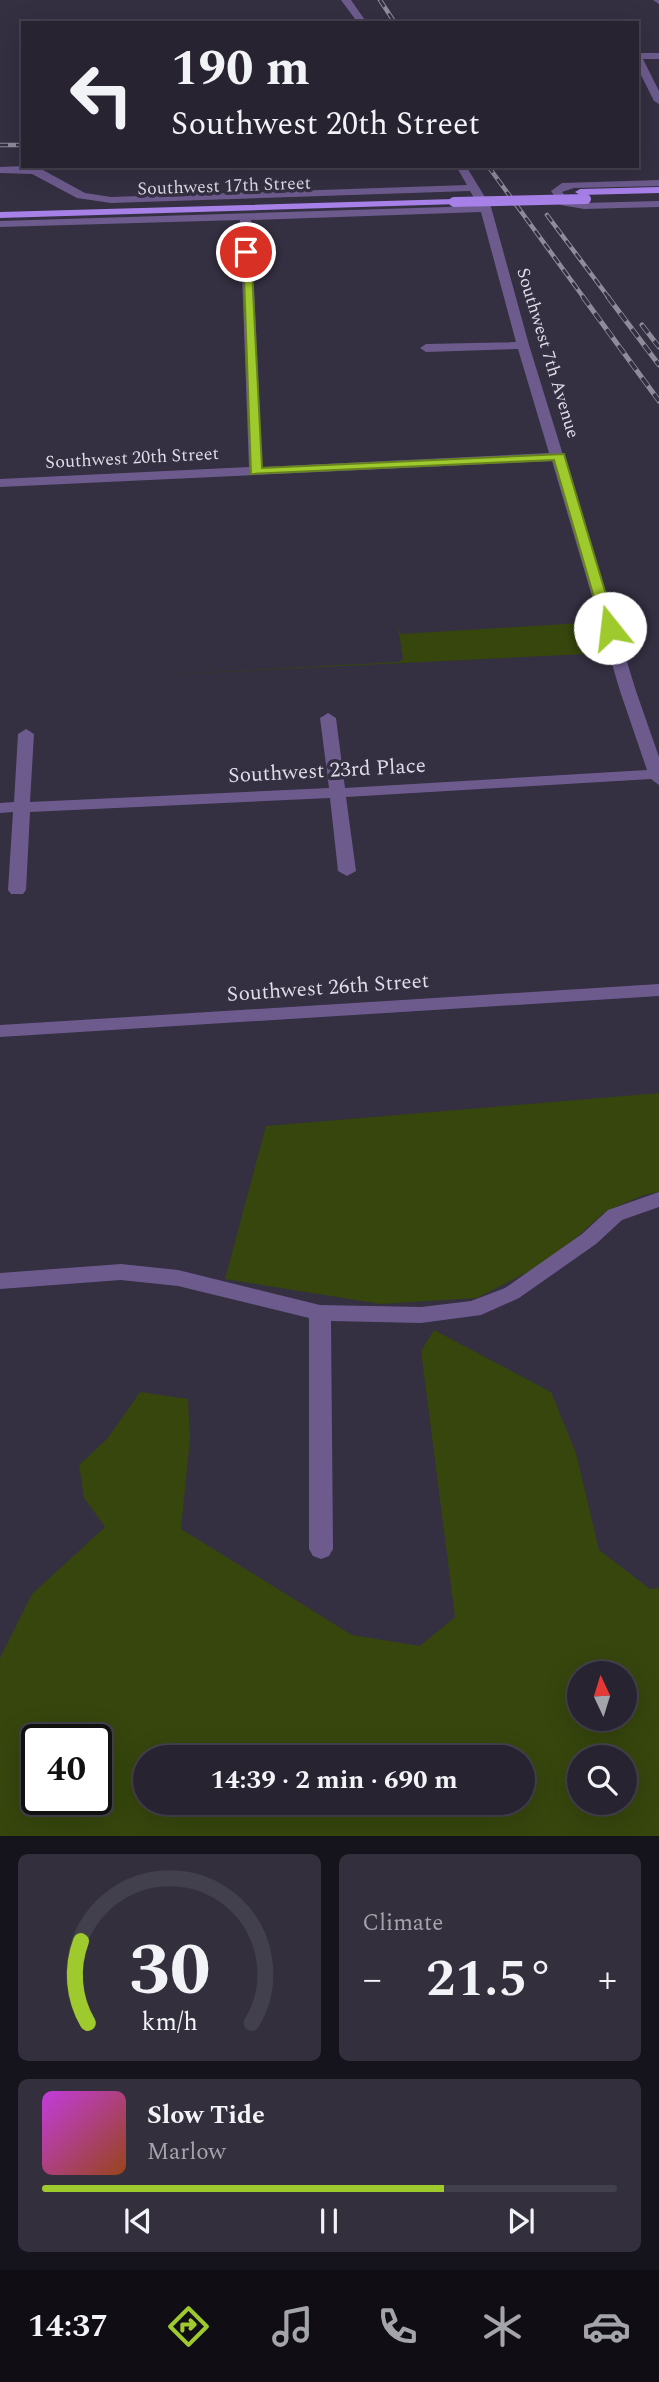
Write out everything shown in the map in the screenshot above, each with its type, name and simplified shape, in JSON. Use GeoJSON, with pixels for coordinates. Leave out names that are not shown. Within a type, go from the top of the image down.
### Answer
{"type":"FeatureCollection","features":[{"type":"Feature","properties":{"kind":"main road","name":"Southwest 17th Street"},"geometry":{"type":"LineString","coordinates":[[0,214],[583,195],[659,190]]}},
{"type":"Feature","properties":{"kind":"main road","name":"Southwest 17th Street"},"geometry":{"type":"LineString","coordinates":[[583,195],[659,197]]}},
{"type":"Feature","properties":{"kind":"street"},"geometry":{"type":"LineString","coordinates":[[346,0],[362,21]]}},
{"type":"Feature","properties":{"kind":"street"},"geometry":{"type":"LineString","coordinates":[[639,57],[659,55]]}},
{"type":"Feature","properties":{"kind":"street"},"geometry":{"type":"LineString","coordinates":[[639,61],[659,101]]}},
{"type":"Feature","properties":{"kind":"street","name":"Southwest 7th Avenue"},"geometry":{"type":"LineString","coordinates":[[462,168],[486,214],[628,691],[657,771]]}},
{"type":"Feature","properties":{"kind":"street"},"geometry":{"type":"LineString","coordinates":[[0,170],[30,170],[43,174],[75,195],[101,199],[474,188]]}},
{"type":"Feature","properties":{"kind":"street"},"geometry":{"type":"LineString","coordinates":[[659,183],[574,185],[562,186],[556,191],[565,203],[584,206],[659,204]]}},
{"type":"Feature","properties":{"kind":"street"},"geometry":{"type":"LineString","coordinates":[[0,224],[486,214]]}},
{"type":"Feature","properties":{"kind":"street"},"geometry":{"type":"LineString","coordinates":[[244,218],[256,472]]}},
{"type":"Feature","properties":{"kind":"street"},"geometry":{"type":"LineString","coordinates":[[426,348],[523,345]]}},
{"type":"Feature","properties":{"kind":"street","name":"Southwest 20th Street"},"geometry":{"type":"LineString","coordinates":[[0,483],[559,457]]}},
{"type":"Feature","properties":{"kind":"street"},"geometry":{"type":"LineString","coordinates":[[328,718],[347,871]]}},
{"type":"Feature","properties":{"kind":"street"},"geometry":{"type":"LineString","coordinates":[[17,890],[26,734]]}},
{"type":"Feature","properties":{"kind":"street","name":"Southwest 23rd Place"},"geometry":{"type":"LineString","coordinates":[[0,808],[337,793],[657,771]]}},
{"type":"Feature","properties":{"kind":"street","name":"Southwest 26th Street"},"geometry":{"type":"LineString","coordinates":[[0,1031],[659,990]]}},
{"type":"Feature","properties":{"kind":"street"},"geometry":{"type":"LineString","coordinates":[[0,1281],[121,1272],[178,1278],[320,1313],[421,1315],[474,1310],[512,1293],[589,1239],[615,1215],[659,1199]]}},
{"type":"Feature","properties":{"kind":"street"},"geometry":{"type":"LineString","coordinates":[[320,1313],[321,1549]]}},
{"type":"Feature","properties":{"kind":"green space"},"geometry":{"type":"Polygon","coordinates":[[[598,622],[607,653],[157,675],[398,662],[403,659],[398,627],[401,634],[598,622]]]}},
{"type":"Feature","properties":{"kind":"green space"},"geometry":{"type":"Polygon","coordinates":[[[659,1093],[659,1192],[644,1195],[606,1211],[551,1260],[477,1298],[381,1304],[225,1279],[266,1126],[659,1093]]]}},
{"type":"Feature","properties":{"kind":"green space"},"geometry":{"type":"Polygon","coordinates":[[[434,1330],[551,1392],[576,1453],[599,1550],[650,1589],[659,1588],[659,1836],[0,1836],[0,1658],[32,1594],[105,1527],[84,1498],[79,1465],[108,1438],[140,1392],[188,1399],[190,1439],[181,1529],[352,1635],[420,1646],[455,1617],[421,1351],[434,1330]]]}},
{"type":"Feature","properties":{"kind":"railway"},"geometry":{"type":"LineString","coordinates":[[380,0],[394,21]]}},
{"type":"Feature","properties":{"kind":"railway"},"geometry":{"type":"LineString","coordinates":[[0,145],[21,145]]}},
{"type":"Feature","properties":{"kind":"railway"},"geometry":{"type":"LineString","coordinates":[[489,168],[584,298]]}},
{"type":"Feature","properties":{"kind":"railway"},"geometry":{"type":"LineString","coordinates":[[547,215],[609,298]]}},
{"type":"Feature","properties":{"kind":"railway"},"geometry":{"type":"LineString","coordinates":[[583,297],[659,401]]}},
{"type":"Feature","properties":{"kind":"railway"},"geometry":{"type":"LineString","coordinates":[[608,297],[659,365]]}},
{"type":"Feature","properties":{"kind":"railway"},"geometry":{"type":"LineString","coordinates":[[642,325],[659,347]]}},
{"type":"Feature","properties":{"kind":"route"},"geometry":{"type":"LineString","coordinates":[[246,252],[256,472],[559,457],[610,628]]}}]}
